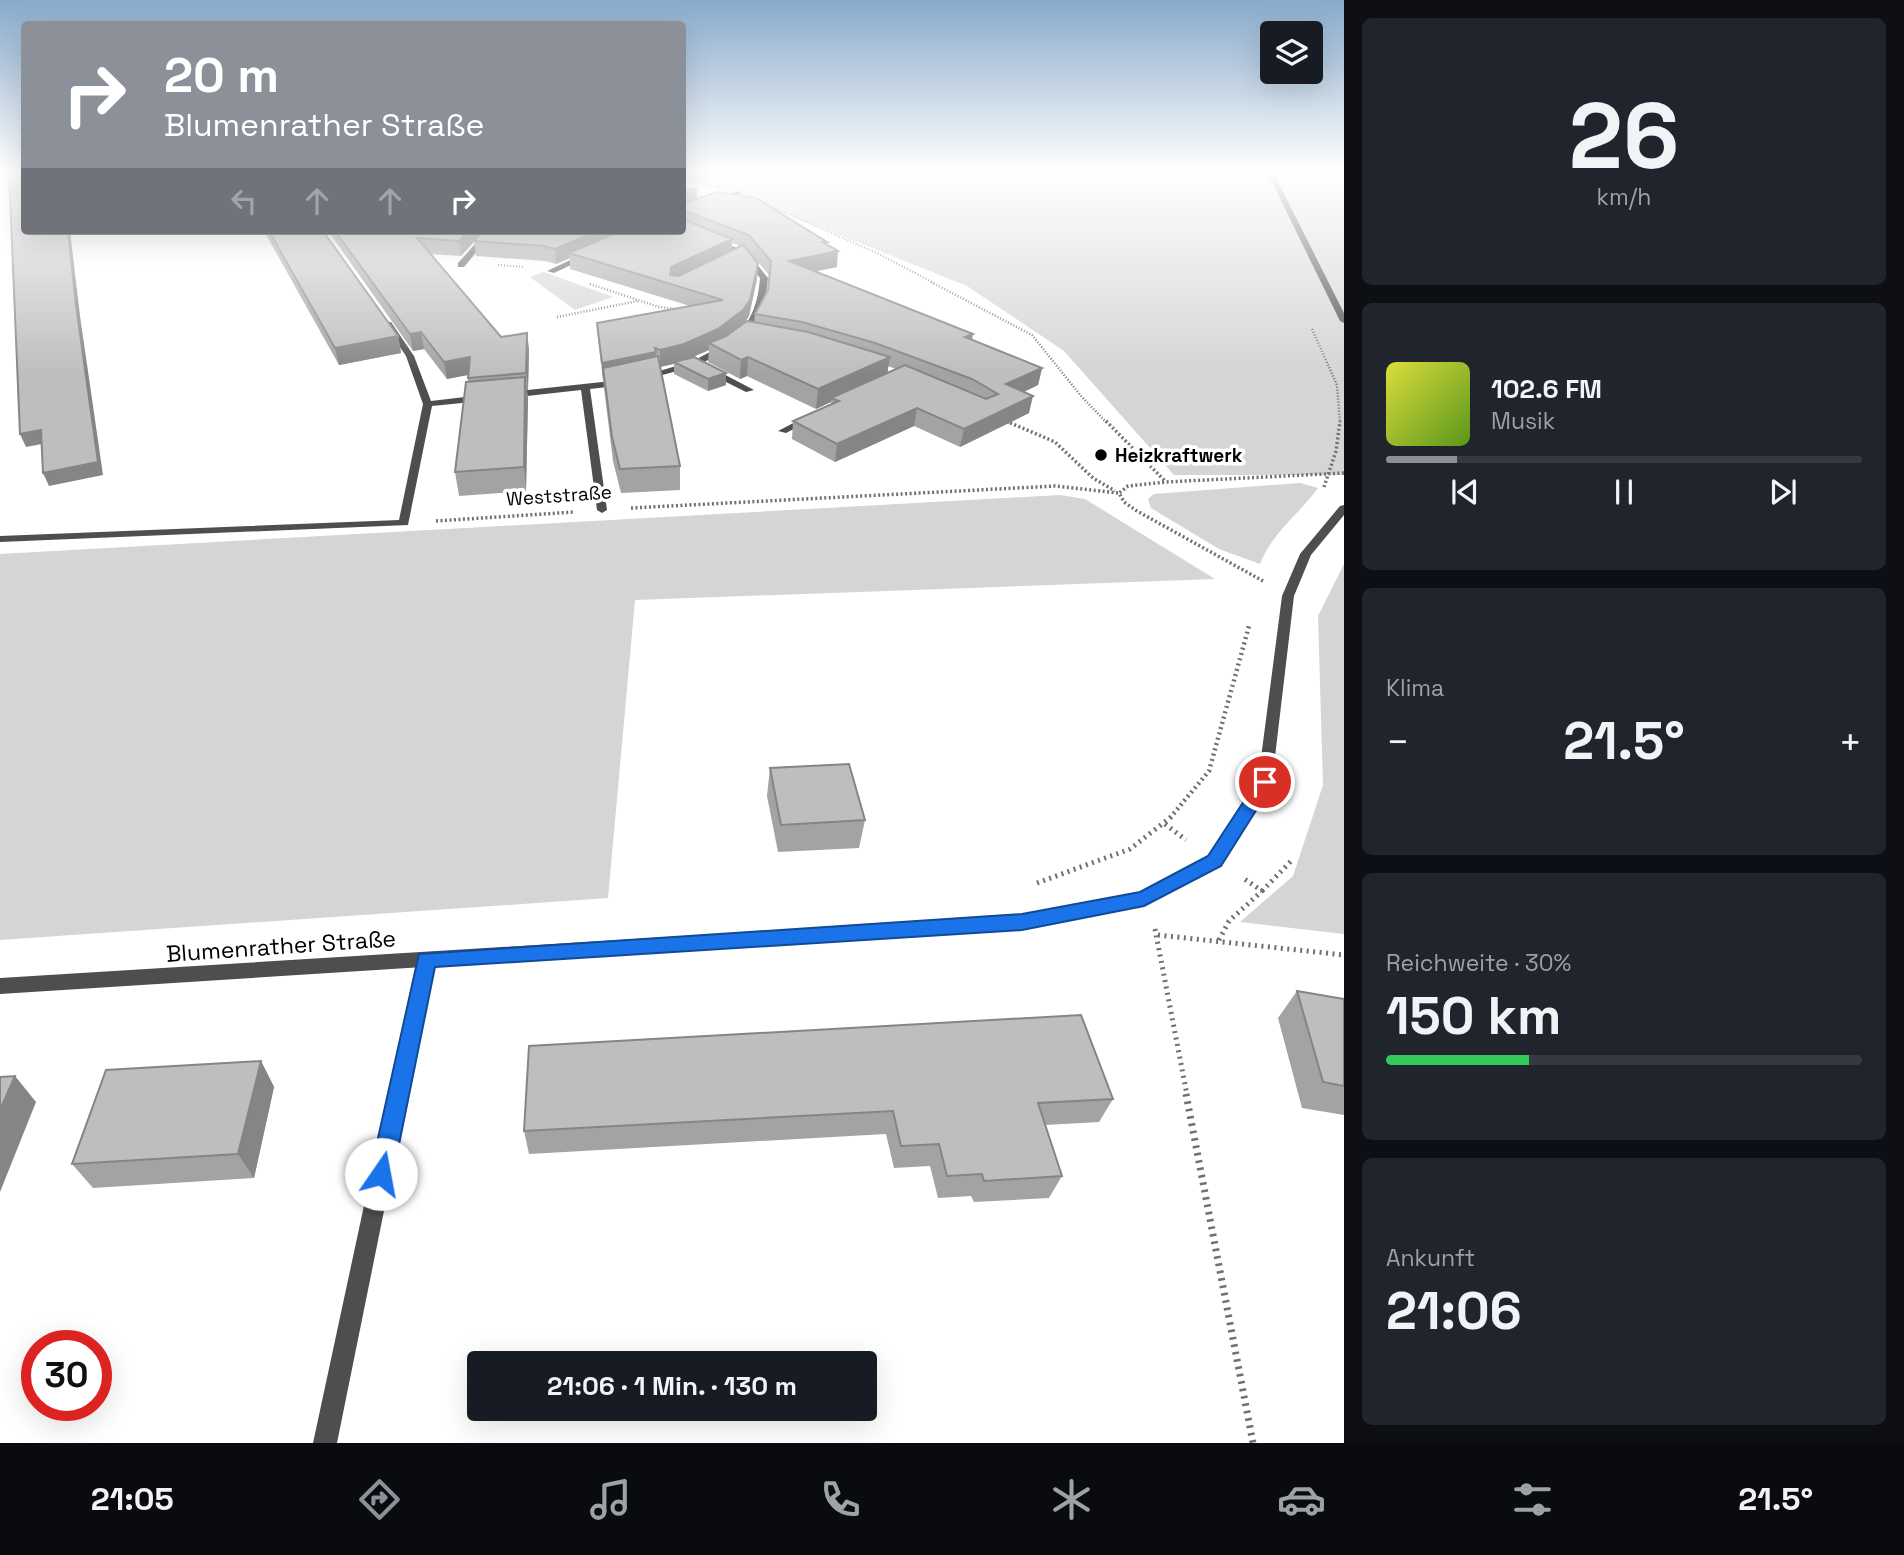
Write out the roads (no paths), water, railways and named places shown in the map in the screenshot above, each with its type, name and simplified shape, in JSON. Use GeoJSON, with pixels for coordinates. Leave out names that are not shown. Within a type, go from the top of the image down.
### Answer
{"type":"FeatureCollection","features":[{"type":"Feature","properties":{"kind":"street"},"geometry":{"type":"LineString","coordinates":[[461,265],[484,239]]}},
{"type":"Feature","properties":{"kind":"street"},"geometry":{"type":"LineString","coordinates":[[428,404],[621,383],[695,363],[750,334],[763,303],[764,278],[744,254],[709,239]]}},
{"type":"Feature","properties":{"kind":"street"},"geometry":{"type":"LineString","coordinates":[[1303,239],[1344,321]]}},
{"type":"Feature","properties":{"kind":"street"},"geometry":{"type":"LineString","coordinates":[[551,271],[598,251]]}},
{"type":"Feature","properties":{"kind":"street"},"geometry":{"type":"LineString","coordinates":[[733,260],[744,254]]}},
{"type":"Feature","properties":{"kind":"street"},"geometry":{"type":"LineString","coordinates":[[0,539],[404,523],[428,404],[410,356],[379,312]]}},
{"type":"Feature","properties":{"kind":"street"},"geometry":{"type":"LineString","coordinates":[[695,363],[749,390]]}},
{"type":"Feature","properties":{"kind":"street"},"geometry":{"type":"LineString","coordinates":[[585,387],[601,510]]}},
{"type":"Feature","properties":{"kind":"street"},"geometry":{"type":"LineString","coordinates":[[783,431],[818,414]]}},
{"type":"Feature","properties":{"kind":"street","name":"Blumenrather Straße"},"geometry":{"type":"LineString","coordinates":[[0,986],[1022,922],[1144,899],[1215,861],[1265,782],[1288,596],[1306,554],[1344,508]]}},
{"type":"Feature","properties":{"kind":"street"},"geometry":{"type":"LineString","coordinates":[[325,1443],[426,960]]}},
{"type":"Feature","properties":{"kind":"place","name":"Heizkraftwerk"},"geometry":{"type":"Point","coordinates":[1101,455]}}]}
